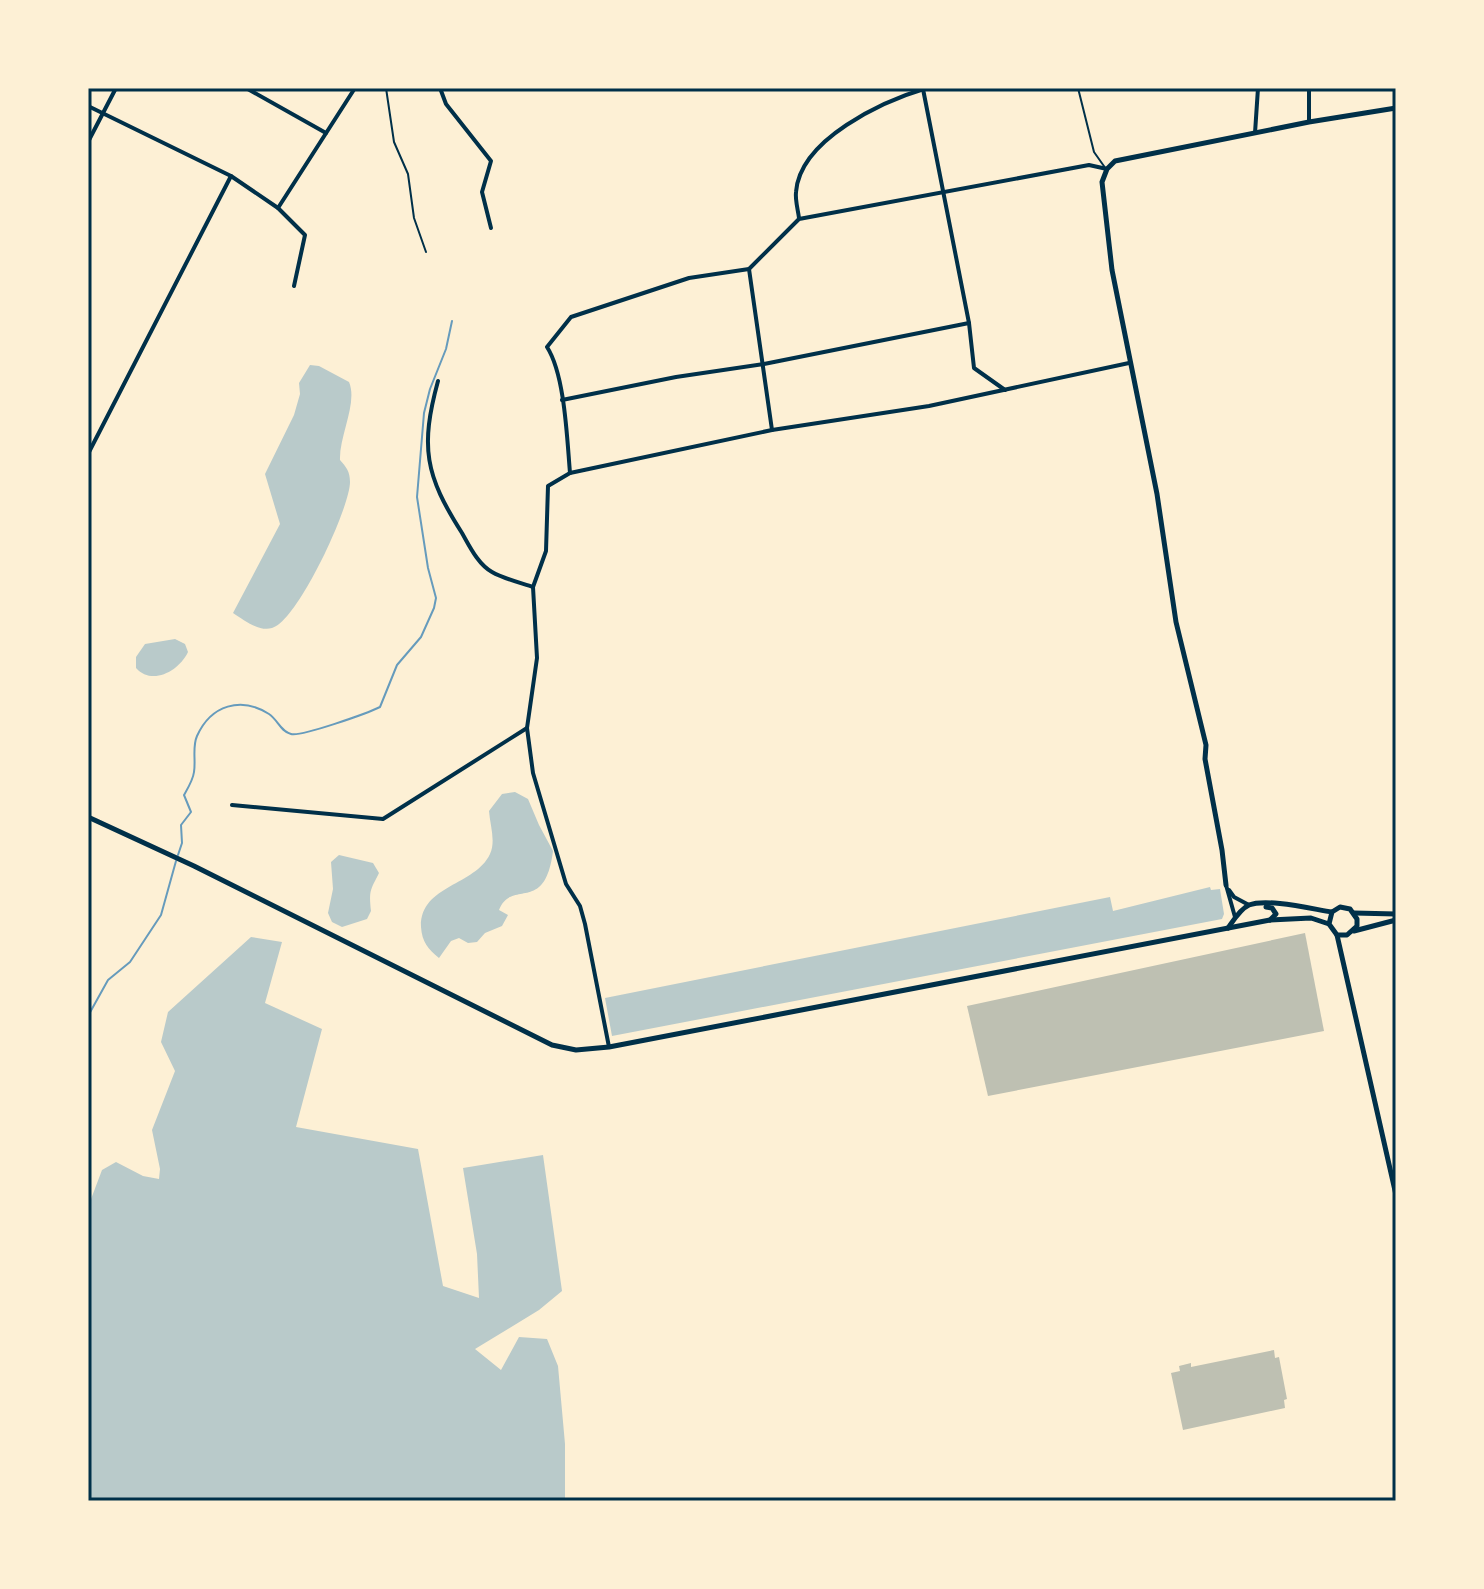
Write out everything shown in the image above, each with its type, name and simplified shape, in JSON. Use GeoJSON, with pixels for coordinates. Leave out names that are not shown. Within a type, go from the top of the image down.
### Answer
{"type":"FeatureCollection","features":[{"type":"Feature","properties":{"kind":"street"},"geometry":{"type":"LineString","coordinates":[[88,142],[116,88]]}},
{"type":"Feature","properties":{"kind":"street"},"geometry":{"type":"LineString","coordinates":[[246,88],[326,133]]}},
{"type":"Feature","properties":{"kind":"street"},"geometry":{"type":"LineString","coordinates":[[278,208],[355,88]]}},
{"type":"Feature","properties":{"kind":"street"},"geometry":{"type":"LineString","coordinates":[[440,88],[446,104],[491,161],[482,192],[491,228]]}},
{"type":"Feature","properties":{"kind":"street"},"geometry":{"type":"LineString","coordinates":[[799,219],[796,191],[806,164],[831,136],[868,110],[925,88],[969,323],[974,368],[1006,390]]}},
{"type":"Feature","properties":{"kind":"street"},"geometry":{"type":"LineString","coordinates":[[1255,133],[1258,88]]}},
{"type":"Feature","properties":{"kind":"street"},"geometry":{"type":"LineString","coordinates":[[1309,88],[1309,122]]}},
{"type":"Feature","properties":{"kind":"street"},"geometry":{"type":"LineString","coordinates":[[88,106],[231,176],[278,208],[305,235],[294,286]]}},
{"type":"Feature","properties":{"kind":"street"},"geometry":{"type":"LineString","coordinates":[[1245,925],[1235,918],[1226,885],[1205,759],[1206,745],[1176,622],[1157,494],[1112,270],[1102,182],[1107,169],[1115,161],[1396,108]]}},
{"type":"Feature","properties":{"kind":"street"},"geometry":{"type":"LineString","coordinates":[[570,473],[562,400],[553,355],[547,347],[571,317],[689,278],[749,269],[799,219],[1089,165],[1107,169]]}},
{"type":"Feature","properties":{"kind":"street"},"geometry":{"type":"LineString","coordinates":[[88,454],[231,176]]}},
{"type":"Feature","properties":{"kind":"street"},"geometry":{"type":"LineString","coordinates":[[749,269],[772,430]]}},
{"type":"Feature","properties":{"kind":"street"},"geometry":{"type":"LineString","coordinates":[[562,400],[969,323]]}},
{"type":"Feature","properties":{"kind":"street"},"geometry":{"type":"LineString","coordinates":[[609,1047],[585,924],[580,906],[566,884],[533,773],[527,728],[537,658],[533,587],[546,551],[548,486],[570,473],[772,430],[929,406],[1129,363]]}},
{"type":"Feature","properties":{"kind":"street"},"geometry":{"type":"LineString","coordinates":[[438,381],[428,418],[427,444],[430,470],[442,502],[477,557],[492,572],[533,587]]}},
{"type":"Feature","properties":{"kind":"street"},"geometry":{"type":"LineString","coordinates":[[232,805],[383,819],[527,728]]}},
{"type":"Feature","properties":{"kind":"street"},"geometry":{"type":"LineString","coordinates":[[88,817],[194,866],[552,1045],[576,1050],[609,1047],[1270,920],[1311,918],[1329,924],[1337,935],[1396,1195]]}},
{"type":"Feature","properties":{"kind":"street"},"geometry":{"type":"LineString","coordinates":[[1226,885],[1234,897],[1249,905],[1272,908],[1276,914],[1270,920]]}},
{"type":"Feature","properties":{"kind":"street"},"geometry":{"type":"LineString","coordinates":[[1228,928],[1249,905],[1289,905],[1332,912],[1345,907],[1354,913],[1396,917]]}},
{"type":"Feature","properties":{"kind":"street"},"geometry":{"type":"LineString","coordinates":[[1329,924],[1332,912]]}},
{"type":"Feature","properties":{"kind":"street"},"geometry":{"type":"LineString","coordinates":[[1343,958],[1350,933],[1357,926],[1354,913]]}},
{"type":"Feature","properties":{"kind":"street"},"geometry":{"type":"LineString","coordinates":[[1337,935],[1396,917]]}},
{"type":"Feature","properties":{"kind":"lane"},"geometry":{"type":"LineString","coordinates":[[386,88],[394,142],[408,174],[414,218],[426,252]]}},
{"type":"Feature","properties":{"kind":"lane"},"geometry":{"type":"LineString","coordinates":[[1078,88],[1094,152],[1107,169]]}},
{"type":"Feature","properties":{"kind":"shaded area"},"geometry":{"type":"Polygon","coordinates":[[[310,365],[319,366],[349,382],[350,410],[340,451],[340,460],[349,475],[348,495],[332,538],[308,586],[283,621],[267,629],[252,625],[233,613],[280,524],[265,474],[294,415],[300,394],[299,383],[310,365]]]}},
{"type":"Feature","properties":{"kind":"shaded area"},"geometry":{"type":"Polygon","coordinates":[[[175,639],[185,644],[188,652],[172,670],[150,676],[136,668],[136,657],[145,644],[175,639]]]}},
{"type":"Feature","properties":{"kind":"shaded area"},"geometry":{"type":"Polygon","coordinates":[[[515,792],[528,799],[553,851],[549,871],[536,889],[505,901],[499,910],[508,915],[502,926],[485,933],[477,942],[468,943],[459,938],[451,941],[439,958],[423,937],[423,913],[438,894],[483,865],[493,844],[489,811],[502,794],[515,792]]]}},
{"type":"Feature","properties":{"kind":"shaded area"},"geometry":{"type":"Polygon","coordinates":[[[339,855],[373,863],[379,873],[371,891],[371,911],[367,919],[342,927],[332,922],[328,913],[333,889],[331,862],[339,855]]]}},
{"type":"Feature","properties":{"kind":"shaded area"},"geometry":{"type":"Polygon","coordinates":[[[1210,887],[1211,890],[1220,889],[1222,919],[612,1036],[605,998],[1110,897],[1113,911],[1210,887]]]}},
{"type":"Feature","properties":{"kind":"shaded area"},"geometry":{"type":"Polygon","coordinates":[[[251,937],[282,942],[265,1003],[322,1029],[296,1127],[418,1149],[443,1286],[479,1298],[477,1254],[463,1168],[543,1155],[562,1291],[539,1310],[475,1349],[501,1370],[519,1337],[547,1339],[558,1366],[565,1444],[565,1501],[88,1501],[88,1207],[102,1170],[116,1162],[143,1176],[159,1179],[160,1169],[152,1130],[175,1071],[161,1042],[168,1012],[251,937]]]}},
{"type":"Feature","properties":{"kind":"building"},"geometry":{"type":"Polygon","coordinates":[[[1305,933],[1324,1031],[988,1096],[967,1006],[1305,933]]]}},
{"type":"Feature","properties":{"kind":"building"},"geometry":{"type":"Polygon","coordinates":[[[1274,1350],[1275,1358],[1279,1357],[1287,1399],[1284,1400],[1285,1408],[1183,1430],[1171,1373],[1180,1371],[1179,1366],[1191,1363],[1191,1367],[1274,1350]]]}},
{"type":"Feature","properties":{"kind":"waterway"},"geometry":{"type":"LineString","coordinates":[[178,855],[182,843],[181,825],[191,812],[184,795],[193,775],[196,740],[210,717],[228,707],[248,705],[269,714],[287,733],[297,734],[362,714],[380,707],[397,665],[421,637],[436,598],[417,497],[424,413],[446,349],[452,321]]}},
{"type":"Feature","properties":{"kind":"waterway"},"geometry":{"type":"LineString","coordinates":[[88,1016],[108,980],[130,962],[161,915],[176,861]]}}]}
